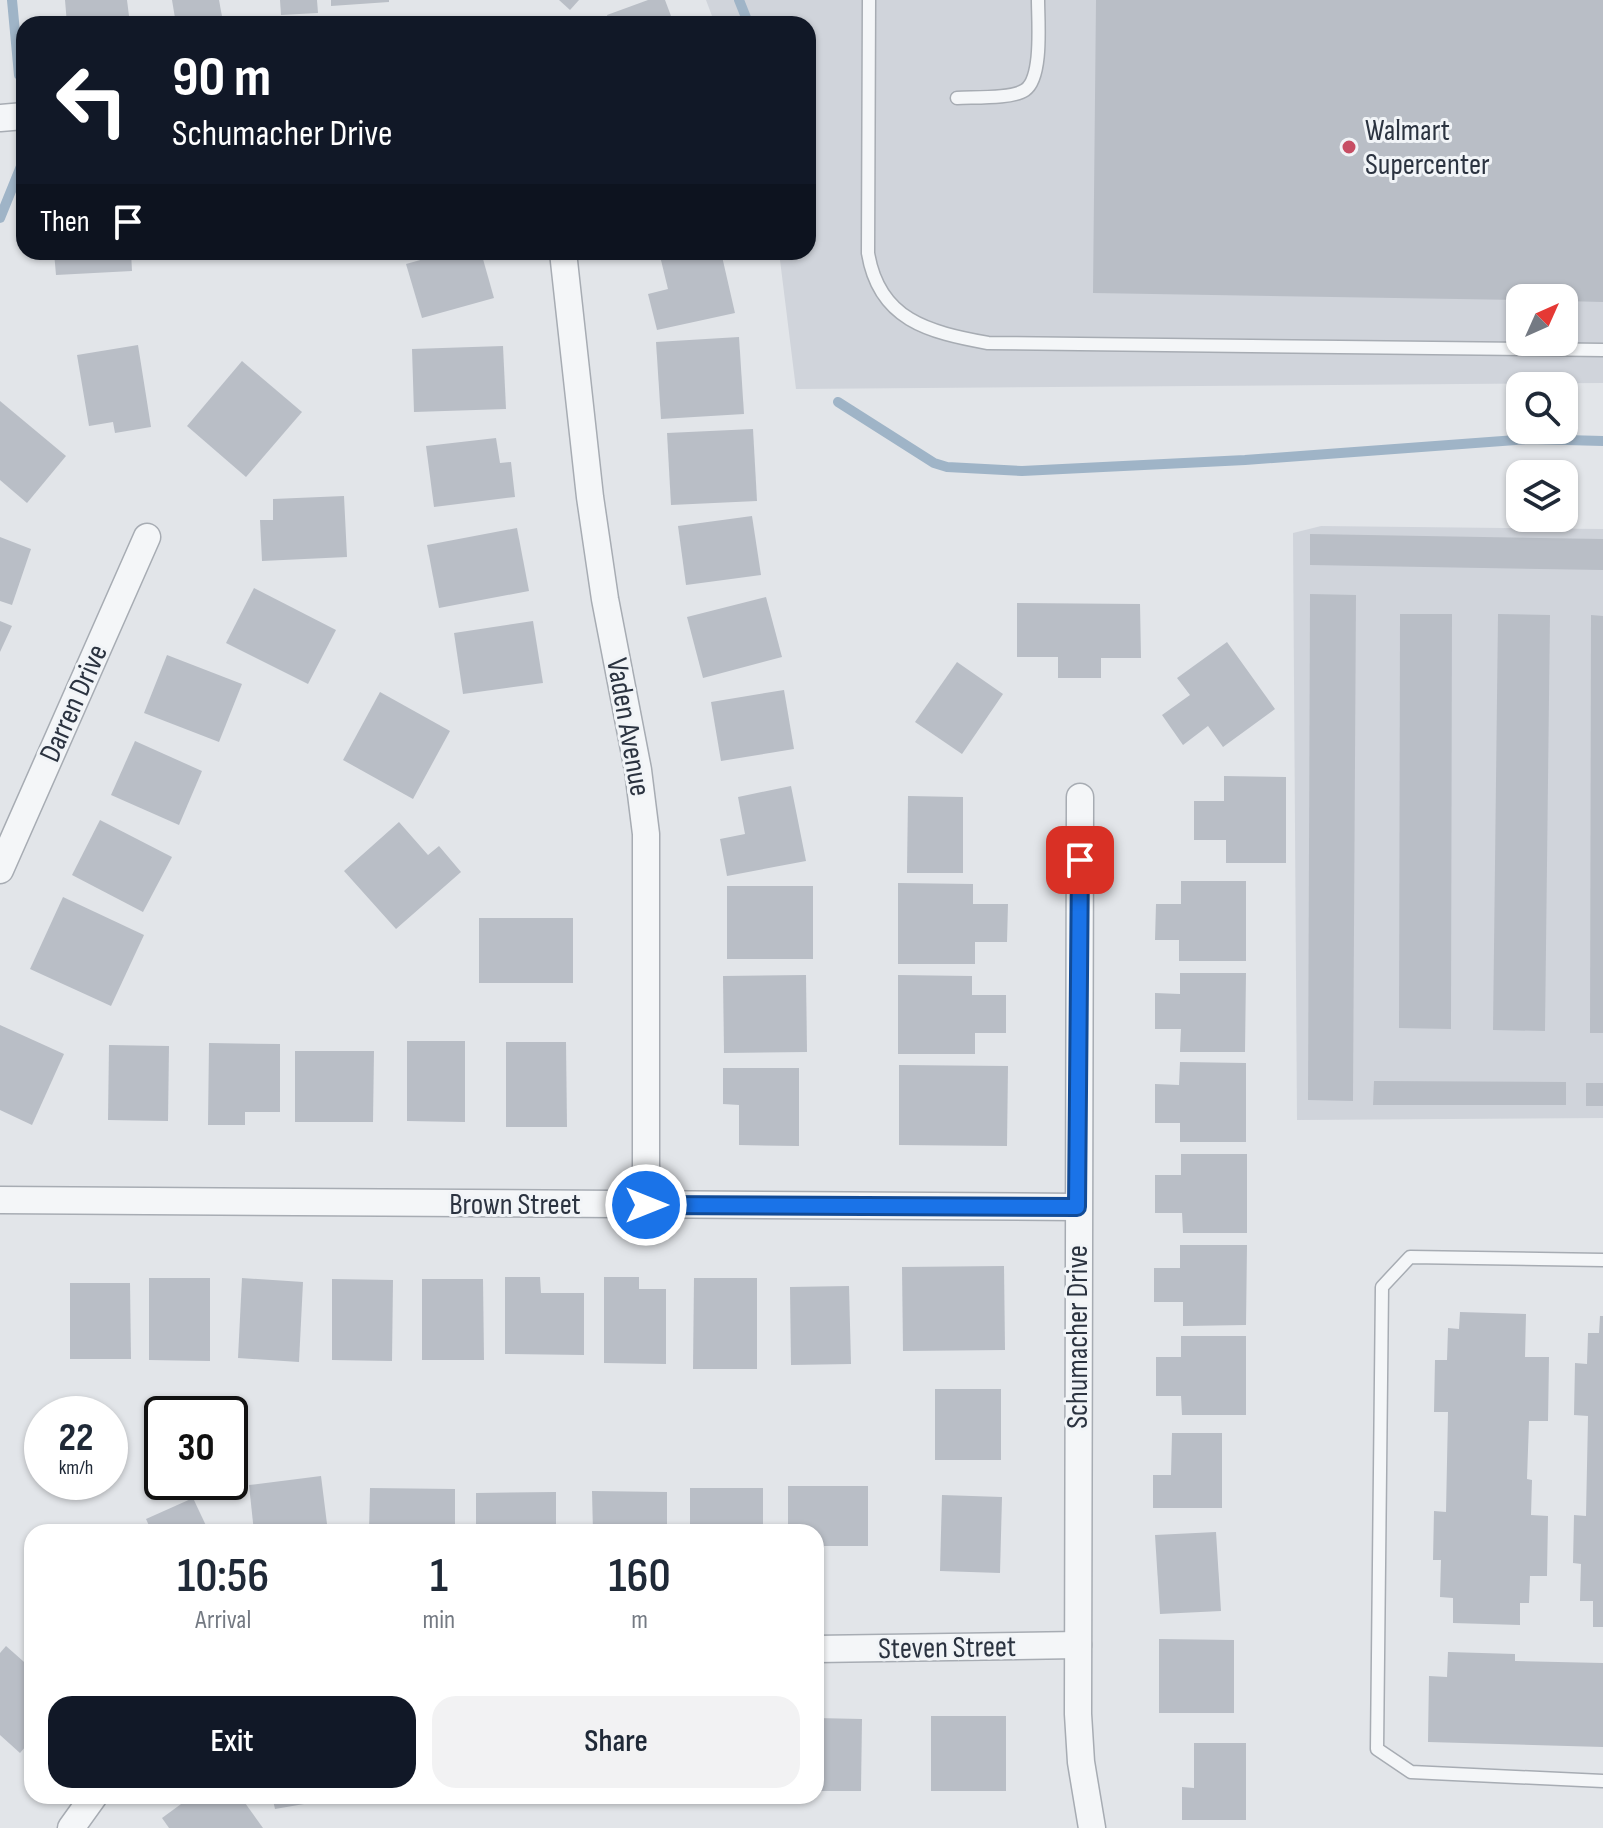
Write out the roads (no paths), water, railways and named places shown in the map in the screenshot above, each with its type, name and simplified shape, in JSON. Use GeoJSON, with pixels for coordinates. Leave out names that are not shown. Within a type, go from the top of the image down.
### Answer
{"type":"FeatureCollection","features":[{"type":"Feature","properties":{"kind":"street","name":"Vaden Avenue"},"geometry":{"type":"LineString","coordinates":[[564,260],[590,497],[605,599],[634,744],[646,834],[646,1205]]}},
{"type":"Feature","properties":{"kind":"street","name":"Darren Drive"},"geometry":{"type":"LineString","coordinates":[[0,870],[147,537]]}},
{"type":"Feature","properties":{"kind":"street","name":"Schumacher Drive"},"geometry":{"type":"LineString","coordinates":[[1080,797],[1078,1714],[1081,1762],[1092,1828]]}},
{"type":"Feature","properties":{"kind":"street","name":"Brown Street"},"geometry":{"type":"LineString","coordinates":[[0,1200],[1077,1207]]}},
{"type":"Feature","properties":{"kind":"street","name":"Steven Street"},"geometry":{"type":"LineString","coordinates":[[824,1649],[1078,1645]]}},
{"type":"Feature","properties":{"kind":"street"},"geometry":{"type":"LineString","coordinates":[[71,1828],[88,1804]]}},
{"type":"Feature","properties":{"kind":"lane"},"geometry":{"type":"LineString","coordinates":[[869,0],[868,253],[871,276],[884,299],[906,318],[945,335],[988,343],[1603,350]]}},
{"type":"Feature","properties":{"kind":"lane"},"geometry":{"type":"LineString","coordinates":[[957,98],[1025,91],[1036,78],[1038,0]]}},
{"type":"Feature","properties":{"kind":"lane"},"geometry":{"type":"LineString","coordinates":[[1603,1260],[1410,1257],[1382,1287],[1377,1749],[1411,1772],[1603,1781]]}},
{"type":"Feature","properties":{"kind":"waterway"},"geometry":{"type":"LineString","coordinates":[[12,0],[16,43]]}},
{"type":"Feature","properties":{"kind":"waterway"},"geometry":{"type":"LineString","coordinates":[[739,0],[745,16]]}},
{"type":"Feature","properties":{"kind":"waterway"},"geometry":{"type":"LineString","coordinates":[[0,218],[16,179]]}},
{"type":"Feature","properties":{"kind":"waterway"},"geometry":{"type":"LineString","coordinates":[[838,402],[934,463],[947,467],[1022,471],[1245,460],[1528,439],[1603,441]]}},
{"type":"Feature","properties":{"kind":"place","name":"Walmart Supercenter"},"geometry":{"type":"Point","coordinates":[1349,147]}}]}
